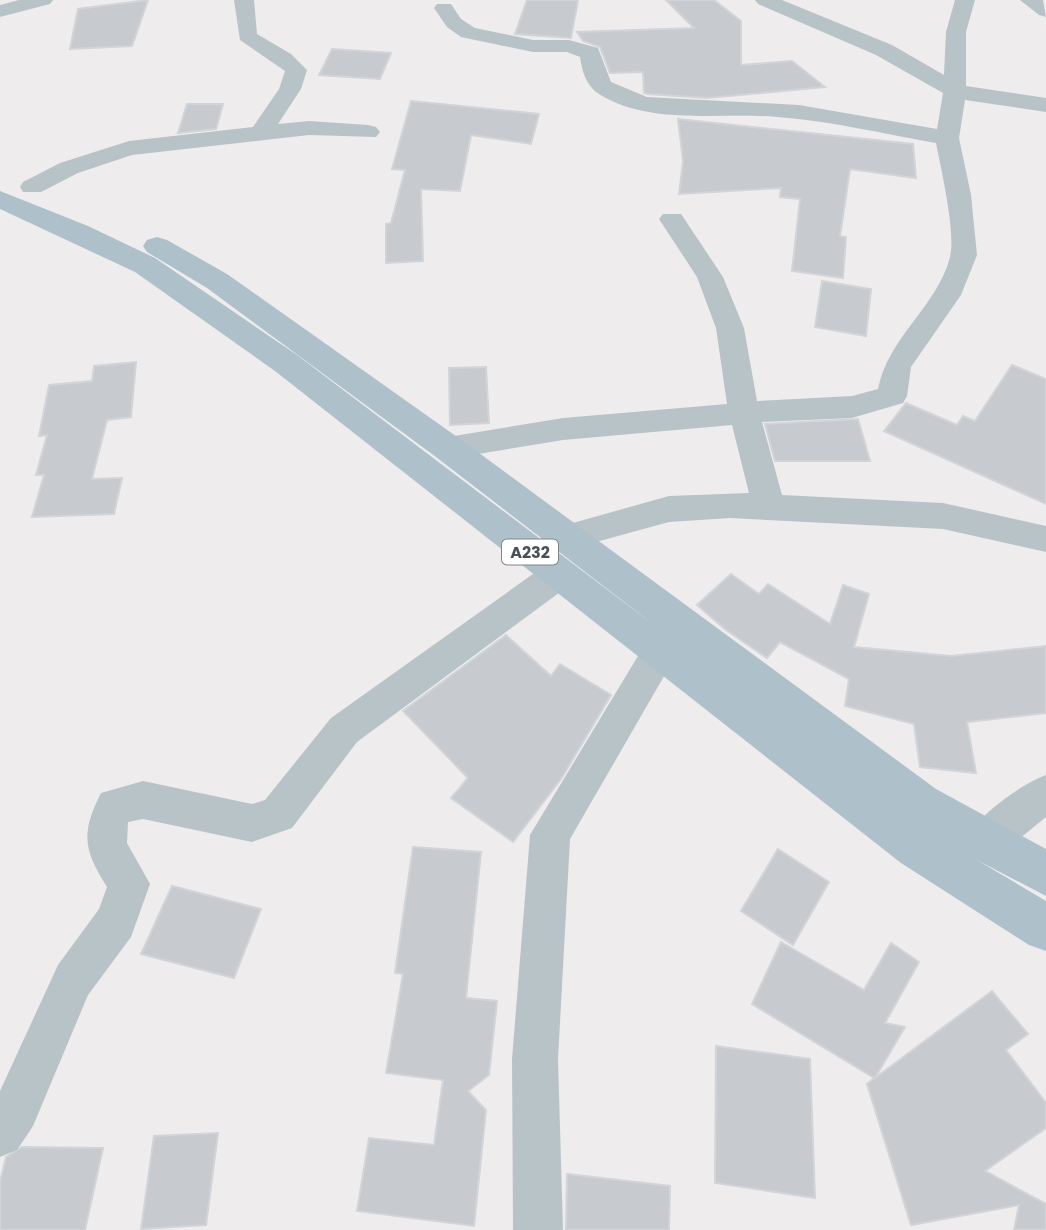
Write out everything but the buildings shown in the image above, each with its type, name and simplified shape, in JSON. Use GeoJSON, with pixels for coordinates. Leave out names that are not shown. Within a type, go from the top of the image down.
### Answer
{"type":"FeatureCollection","features":[{"type":"Feature","properties":{"kind":"main road","name":"A232"},"geometry":{"type":"LineString","coordinates":[[11,187],[88,208],[217,281],[448,448],[660,652],[917,848],[1046,928]]}},
{"type":"Feature","properties":{"kind":"main road","name":"A232"},"geometry":{"type":"LineString","coordinates":[[11,187],[78,232],[145,265],[921,804],[984,842],[1046,874]]}},
{"type":"Feature","properties":{"kind":"street"},"geometry":{"type":"LineString","coordinates":[[0,11],[43,0]]}},
{"type":"Feature","properties":{"kind":"street"},"geometry":{"type":"LineString","coordinates":[[244,0],[247,36],[258,45],[284,56],[296,70],[290,89],[260,134]]}},
{"type":"Feature","properties":{"kind":"street"},"geometry":{"type":"LineString","coordinates":[[765,0],[884,50],[955,90],[984,98],[1046,105]]}},
{"type":"Feature","properties":{"kind":"street"},"geometry":{"type":"LineString","coordinates":[[448,448],[563,429],[744,412],[852,407],[892,396],[897,366],[947,295],[964,255],[959,195],[947,138],[955,90],[956,32],[965,0]]}},
{"type":"Feature","properties":{"kind":"street"},"geometry":{"type":"LineString","coordinates":[[444,8],[454,23],[468,33],[533,46],[583,48],[590,53],[597,80],[607,89],[625,97],[656,104],[776,110],[947,138]]}},
{"type":"Feature","properties":{"kind":"street"},"geometry":{"type":"LineString","coordinates":[[11,187],[129,148],[183,139],[309,128],[368,132]]}},
{"type":"Feature","properties":{"kind":"street"},"geometry":{"type":"LineString","coordinates":[[672,219],[710,277],[730,328],[744,412],[769,507]]}},
{"type":"Feature","properties":{"kind":"street"},"geometry":{"type":"LineString","coordinates":[[0,1133],[16,1109],[73,980],[116,922],[129,884],[105,846],[104,825],[116,806],[143,800],[252,823],[278,815],[344,730],[563,556],[669,509],[730,505],[943,516],[1046,539]]}},
{"type":"Feature","properties":{"kind":"street"},"geometry":{"type":"LineString","coordinates":[[538,1230],[535,1059],[550,835],[660,652]]}},
{"type":"Feature","properties":{"kind":"street"},"geometry":{"type":"LineString","coordinates":[[984,842],[1046,793]]}}]}
